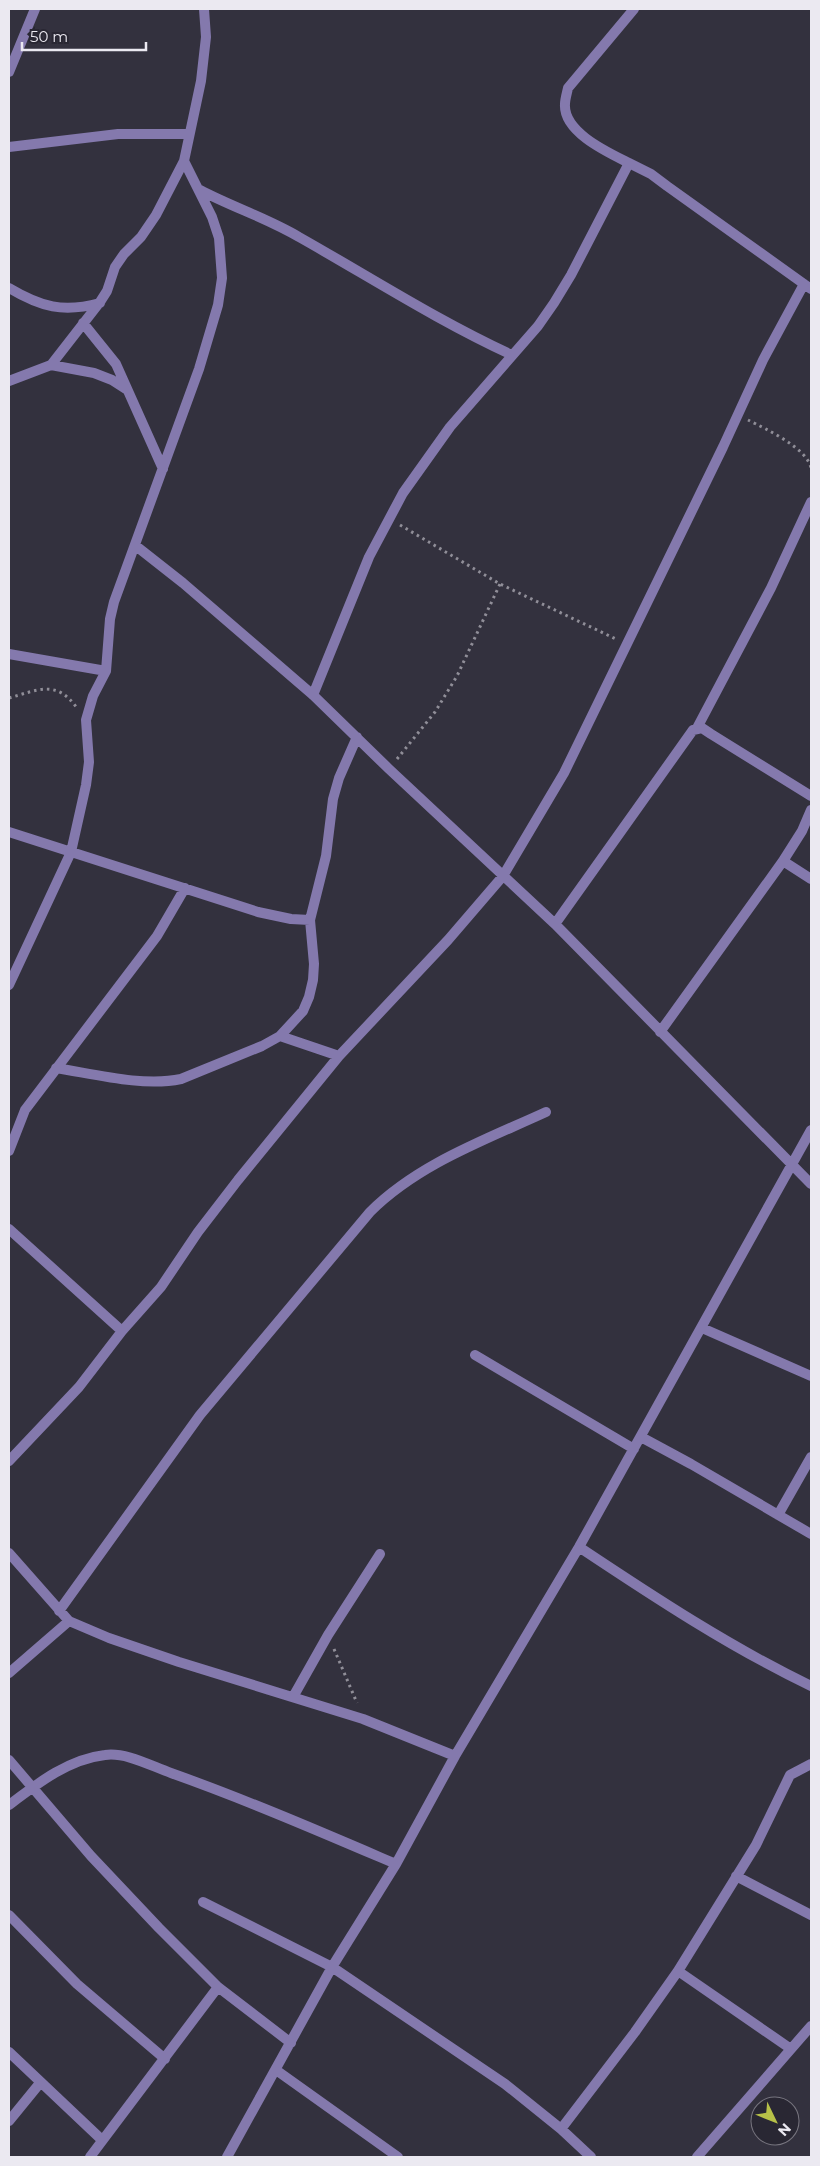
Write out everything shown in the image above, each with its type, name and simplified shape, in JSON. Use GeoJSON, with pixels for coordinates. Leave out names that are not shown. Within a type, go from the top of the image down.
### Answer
{"type":"FeatureCollection","features":[{"type":"Feature","properties":{"kind":"street"},"geometry":{"type":"LineString","coordinates":[[9,72],[35,9]]}},
{"type":"Feature","properties":{"kind":"street"},"geometry":{"type":"LineString","coordinates":[[51,366],[100,302],[107,291],[115,267],[124,254],[141,237],[156,215],[184,161],[201,80],[206,37],[204,9]]}},
{"type":"Feature","properties":{"kind":"street"},"geometry":{"type":"LineString","coordinates":[[9,1461],[79,1387],[122,1331],[161,1287],[198,1232],[238,1180],[339,1056],[448,940],[503,876],[564,772],[763,360],[808,286],[667,186],[600,148],[579,133],[567,118],[564,105],[568,88],[634,9]]}},
{"type":"Feature","properties":{"kind":"street"},"geometry":{"type":"LineString","coordinates":[[9,147],[118,134],[189,134]]}},
{"type":"Feature","properties":{"kind":"street"},"geometry":{"type":"LineString","coordinates":[[9,985],[71,852],[86,785],[89,762],[86,720],[93,696],[106,670],[110,620],[114,602],[199,369],[218,305],[222,278],[220,238],[200,190],[184,161]]}},
{"type":"Feature","properties":{"kind":"street"},"geometry":{"type":"LineString","coordinates":[[314,695],[369,558],[411,481],[450,427],[538,326],[562,290],[629,163]]}},
{"type":"Feature","properties":{"kind":"street"},"geometry":{"type":"LineString","coordinates":[[200,190],[223,203],[268,220],[470,336],[512,355]]}},
{"type":"Feature","properties":{"kind":"street"},"geometry":{"type":"LineString","coordinates":[[9,288],[42,305],[81,308],[100,302]]}},
{"type":"Feature","properties":{"kind":"street"},"geometry":{"type":"LineString","coordinates":[[83,322],[116,364],[163,469]]}},
{"type":"Feature","properties":{"kind":"street"},"geometry":{"type":"LineString","coordinates":[[9,381],[51,366],[94,373],[112,380],[126,389]]}},
{"type":"Feature","properties":{"kind":"street"},"geometry":{"type":"LineString","coordinates":[[555,924],[690,732],[697,728],[771,588],[811,502]]}},
{"type":"Feature","properties":{"kind":"street"},"geometry":{"type":"LineString","coordinates":[[136,546],[184,583],[314,695],[389,769],[555,924],[811,1184]]}},
{"type":"Feature","properties":{"kind":"street"},"geometry":{"type":"LineString","coordinates":[[9,654],[106,670]]}},
{"type":"Feature","properties":{"kind":"street"},"geometry":{"type":"LineString","coordinates":[[697,728],[711,734],[811,796]]}},
{"type":"Feature","properties":{"kind":"street"},"geometry":{"type":"LineString","coordinates":[[56,1068],[139,1080],[170,1081],[181,1079],[262,1046],[280,1036],[303,1011],[309,997],[314,964],[310,920],[326,856],[332,799],[357,737]]}},
{"type":"Feature","properties":{"kind":"street"},"geometry":{"type":"LineString","coordinates":[[660,1032],[783,861],[802,831],[811,810]]}},
{"type":"Feature","properties":{"kind":"street"},"geometry":{"type":"LineString","coordinates":[[9,832],[258,912],[290,919],[310,920]]}},
{"type":"Feature","properties":{"kind":"street"},"geometry":{"type":"LineString","coordinates":[[783,861],[811,879]]}},
{"type":"Feature","properties":{"kind":"street"},"geometry":{"type":"LineString","coordinates":[[9,1151],[25,1110],[157,936],[185,888]]}},
{"type":"Feature","properties":{"kind":"street"},"geometry":{"type":"LineString","coordinates":[[280,1036],[339,1056]]}},
{"type":"Feature","properties":{"kind":"street"},"geometry":{"type":"LineString","coordinates":[[59,1611],[200,1415],[370,1212],[402,1184],[434,1164],[546,1112]]}},
{"type":"Feature","properties":{"kind":"street"},"geometry":{"type":"LineString","coordinates":[[9,1119],[17,1128]]}},
{"type":"Feature","properties":{"kind":"street"},"geometry":{"type":"LineString","coordinates":[[227,2157],[332,1968],[396,1864],[455,1756],[579,1547],[702,1328],[790,1164],[811,1130]]}},
{"type":"Feature","properties":{"kind":"street"},"geometry":{"type":"LineString","coordinates":[[9,1229],[122,1331]]}},
{"type":"Feature","properties":{"kind":"street"},"geometry":{"type":"LineString","coordinates":[[702,1328],[811,1376]]}},
{"type":"Feature","properties":{"kind":"street"},"geometry":{"type":"LineString","coordinates":[[475,1355],[634,1449]]}},
{"type":"Feature","properties":{"kind":"street"},"geometry":{"type":"LineString","coordinates":[[641,1437],[811,1534]]}},
{"type":"Feature","properties":{"kind":"street"},"geometry":{"type":"LineString","coordinates":[[778,1515],[811,1457]]}},
{"type":"Feature","properties":{"kind":"street"},"geometry":{"type":"LineString","coordinates":[[579,1547],[684,1614],[779,1670],[811,1685]]}},
{"type":"Feature","properties":{"kind":"street"},"geometry":{"type":"LineString","coordinates":[[9,1553],[69,1621],[109,1638],[179,1662],[363,1719],[455,1756]]}},
{"type":"Feature","properties":{"kind":"street"},"geometry":{"type":"LineString","coordinates":[[293,1696],[328,1635],[380,1554]]}},
{"type":"Feature","properties":{"kind":"street"},"geometry":{"type":"LineString","coordinates":[[9,1673],[69,1621]]}},
{"type":"Feature","properties":{"kind":"street"},"geometry":{"type":"LineString","coordinates":[[9,1805],[31,1788],[67,1766],[88,1758],[108,1754],[131,1758],[214,1788],[288,1817],[396,1864]]}},
{"type":"Feature","properties":{"kind":"street"},"geometry":{"type":"LineString","coordinates":[[9,1760],[31,1788],[105,1870],[218,1987],[291,2043]]}},
{"type":"Feature","properties":{"kind":"street"},"geometry":{"type":"LineString","coordinates":[[562,2129],[678,1971],[756,1845],[790,1775],[811,1764]]}},
{"type":"Feature","properties":{"kind":"street"},"geometry":{"type":"LineString","coordinates":[[736,1876],[811,1914]]}},
{"type":"Feature","properties":{"kind":"street"},"geometry":{"type":"LineString","coordinates":[[203,1902],[332,1968],[470,2058],[562,2129],[591,2157]]}},
{"type":"Feature","properties":{"kind":"street"},"geometry":{"type":"LineString","coordinates":[[9,1915],[77,1984],[164,2059]]}},
{"type":"Feature","properties":{"kind":"street"},"geometry":{"type":"LineString","coordinates":[[678,1971],[791,2049]]}},
{"type":"Feature","properties":{"kind":"street"},"geometry":{"type":"LineString","coordinates":[[90,2157],[218,1987]]}},
{"type":"Feature","properties":{"kind":"street"},"geometry":{"type":"LineString","coordinates":[[697,2157],[811,2026]]}},
{"type":"Feature","properties":{"kind":"street"},"geometry":{"type":"LineString","coordinates":[[9,2052],[102,2140]]}},
{"type":"Feature","properties":{"kind":"street"},"geometry":{"type":"LineString","coordinates":[[276,2070],[398,2157]]}},
{"type":"Feature","properties":{"kind":"street"},"geometry":{"type":"LineString","coordinates":[[9,2121],[40,2083]]}},
{"type":"Feature","properties":{"kind":"path"},"geometry":{"type":"LineString","coordinates":[[738,414],[785,440],[810,461],[811,468]]}},
{"type":"Feature","properties":{"kind":"path"},"geometry":{"type":"LineString","coordinates":[[389,519],[500,584],[626,643]]}},
{"type":"Feature","properties":{"kind":"path"},"geometry":{"type":"LineString","coordinates":[[389,769],[440,705],[457,676],[500,584]]}},
{"type":"Feature","properties":{"kind":"path"},"geometry":{"type":"LineString","coordinates":[[9,698],[38,690],[54,689],[70,698],[86,720]]}},
{"type":"Feature","properties":{"kind":"path"},"geometry":{"type":"LineString","coordinates":[[328,1635],[363,1719]]}}]}
